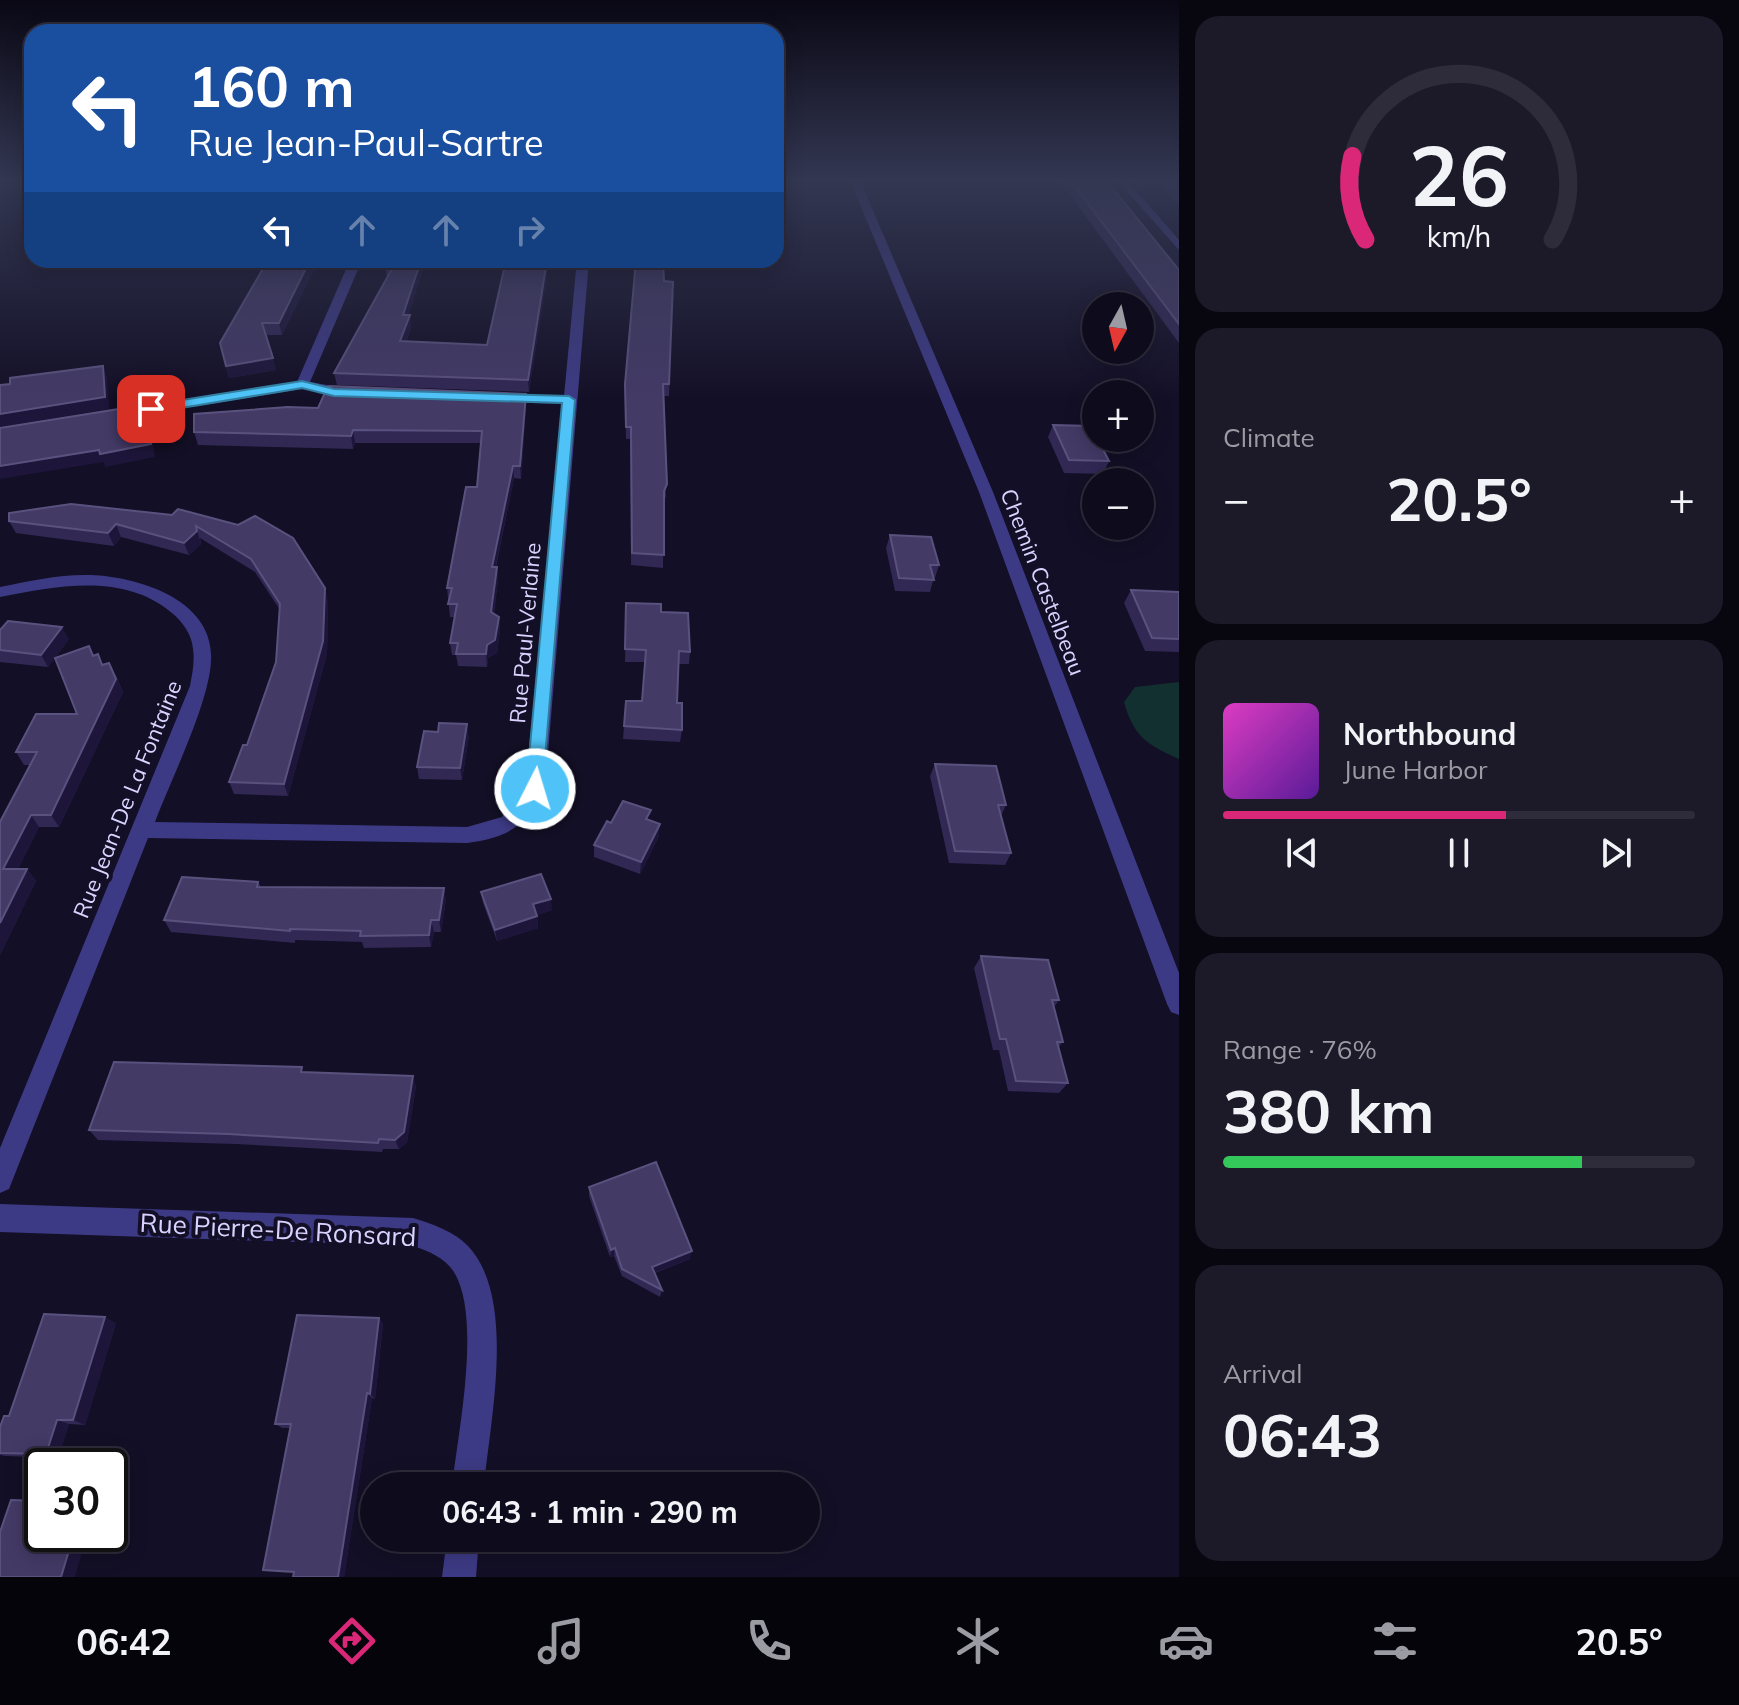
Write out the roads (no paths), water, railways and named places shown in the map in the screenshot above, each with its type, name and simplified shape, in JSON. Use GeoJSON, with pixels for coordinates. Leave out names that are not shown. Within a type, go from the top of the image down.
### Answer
{"type":"FeatureCollection","features":[{"type":"Feature","properties":{"kind":"street","name":"Chemin Castelbeau"},"geometry":{"type":"LineString","coordinates":[[886,254],[986,492],[1179,1004]]}},
{"type":"Feature","properties":{"kind":"street"},"geometry":{"type":"LineString","coordinates":[[302,385],[353,268]]}},
{"type":"Feature","properties":{"kind":"street","name":"Rue Paul-Verlaine"},"geometry":{"type":"LineString","coordinates":[[141,830],[467,835],[494,832],[513,821],[526,807],[535,789],[582,268]]}},
{"type":"Feature","properties":{"kind":"street"},"geometry":{"type":"LineString","coordinates":[[106,417],[302,385],[334,392],[365,393]]}},
{"type":"Feature","properties":{"kind":"street"},"geometry":{"type":"LineString","coordinates":[[488,397],[569,400]]}},
{"type":"Feature","properties":{"kind":"street","name":"Rue Jean-De La Fontaine"},"geometry":{"type":"LineString","coordinates":[[0,592],[70,581],[118,583],[159,597],[189,621],[201,641],[203,661],[199,686],[0,1180]]}},
{"type":"Feature","properties":{"kind":"street","name":"Rue Pierre-De Ronsard"},"geometry":{"type":"LineString","coordinates":[[0,1218],[413,1232],[441,1241],[464,1262],[477,1293],[482,1337],[469,1472]]}},
{"type":"Feature","properties":{"kind":"street"},"geometry":{"type":"LineString","coordinates":[[459,1577],[462,1552]]}}]}
